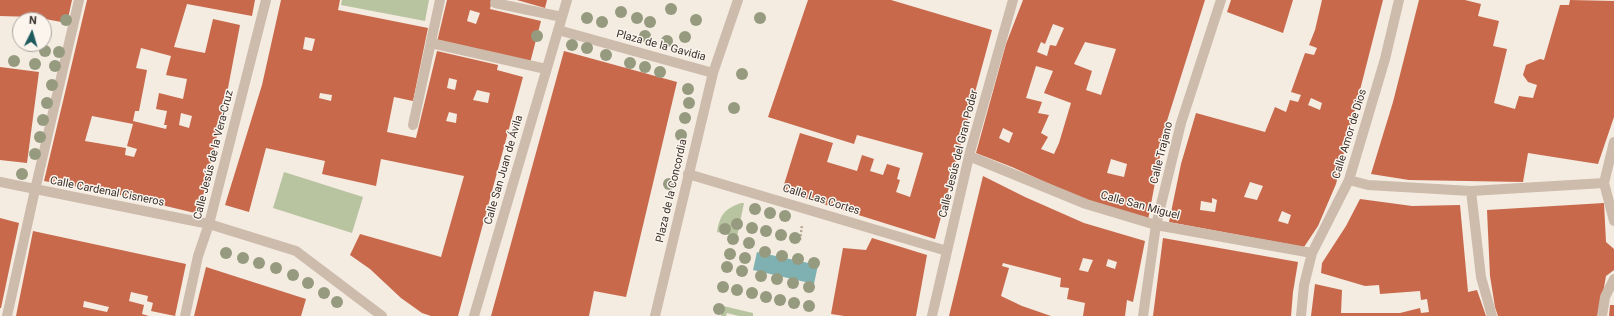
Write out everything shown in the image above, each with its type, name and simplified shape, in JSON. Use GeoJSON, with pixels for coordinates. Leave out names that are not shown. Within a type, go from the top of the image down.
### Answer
{"type":"FeatureCollection","features":[{"type":"Feature","properties":{"kind":"street"},"geometry":{"type":"LineString","coordinates":[[7,316],[79,0]]}},
{"type":"Feature","properties":{"kind":"street","name":"Calle Jesús de la Vera-Cruz"},"geometry":{"type":"LineString","coordinates":[[185,316],[198,256],[209,224],[266,0]]}},
{"type":"Feature","properties":{"kind":"street"},"geometry":{"type":"LineString","coordinates":[[413,125],[440,0]]}},
{"type":"Feature","properties":{"kind":"street"},"geometry":{"type":"LineString","coordinates":[[496,0],[495,3],[562,17]]}},
{"type":"Feature","properties":{"kind":"street"},"geometry":{"type":"LineString","coordinates":[[558,30],[567,0]]}},
{"type":"Feature","properties":{"kind":"street","name":"Plaza de la Gavidia"},"geometry":{"type":"LineString","coordinates":[[558,30],[714,73],[738,0]]}},
{"type":"Feature","properties":{"kind":"street","name":"Calle Jesús del Gran Poder"},"geometry":{"type":"LineString","coordinates":[[932,316],[969,156],[1013,0]]}},
{"type":"Feature","properties":{"kind":"street","name":"Calle Trajano"},"geometry":{"type":"LineString","coordinates":[[1144,316],[1156,226],[1182,123],[1221,0]]}},
{"type":"Feature","properties":{"kind":"street","name":"Calle Amor de Dios"},"geometry":{"type":"LineString","coordinates":[[1301,316],[1304,285],[1312,253],[1349,180],[1385,60],[1399,0]]}},
{"type":"Feature","properties":{"kind":"street","name":"Calle San Juan de Ávila"},"geometry":{"type":"LineString","coordinates":[[474,316],[558,30]]}},
{"type":"Feature","properties":{"kind":"street"},"geometry":{"type":"LineString","coordinates":[[431,43],[546,69]]}},
{"type":"Feature","properties":{"kind":"street","name":"Plaza de la Concordia"},"geometry":{"type":"LineString","coordinates":[[655,316],[688,174],[714,73]]}},
{"type":"Feature","properties":{"kind":"street"},"geometry":{"type":"LineString","coordinates":[[1614,142],[1612,159],[1604,183],[1614,221]]}},
{"type":"Feature","properties":{"kind":"street","name":"Calle San Miguel"},"geometry":{"type":"LineString","coordinates":[[969,156],[1086,204],[1156,226],[1312,253]]}},
{"type":"Feature","properties":{"kind":"street","name":"Calle Las Cortes"},"geometry":{"type":"LineString","coordinates":[[688,174],[947,251]]}},
{"type":"Feature","properties":{"kind":"street"},"geometry":{"type":"LineString","coordinates":[[1349,180],[1368,185],[1472,191],[1604,183]]}},
{"type":"Feature","properties":{"kind":"street","name":"Calle Cardenal Cisneros"},"geometry":{"type":"LineString","coordinates":[[0,182],[209,224],[296,252],[382,316]]}},
{"type":"Feature","properties":{"kind":"street"},"geometry":{"type":"LineString","coordinates":[[1472,191],[1481,277],[1492,316]]}},
{"type":"Feature","properties":{"kind":"street"},"geometry":{"type":"LineString","coordinates":[[1602,316],[1606,296],[1614,279]]}},
{"type":"Feature","properties":{"kind":"path"},"geometry":{"type":"LineString","coordinates":[[798,224],[802,226],[800,240]]}},
{"type":"Feature","properties":{"kind":"green space"},"geometry":{"type":"Polygon","coordinates":[[[342,0],[429,0],[425,21],[341,5],[342,0]]]}},
{"type":"Feature","properties":{"kind":"green space"},"geometry":{"type":"Polygon","coordinates":[[[284,172],[363,197],[352,233],[273,208],[284,172]]]}},
{"type":"Feature","properties":{"kind":"green space"},"geometry":{"type":"Polygon","coordinates":[[[744,203],[737,237],[717,232],[721,217],[724,213],[730,208],[744,203]]]}},
{"type":"Feature","properties":{"kind":"green space"},"geometry":{"type":"Polygon","coordinates":[[[723,306],[753,313],[753,316],[739,316],[727,313],[726,316],[721,316],[723,306]]]}},
{"type":"Feature","properties":{"kind":"water"},"geometry":{"type":"Polygon","coordinates":[[[757,252],[818,265],[814,284],[753,270],[757,252]]]}},
{"type":"Feature","properties":{"kind":"building"},"geometry":{"type":"Polygon","coordinates":[[[0,0],[72,0],[67,23],[52,20],[52,12],[12,12],[12,16],[0,16],[0,0]]]}},
{"type":"Feature","properties":{"kind":"building"},"geometry":{"type":"Polygon","coordinates":[[[87,0],[255,0],[252,16],[187,4],[174,47],[205,53],[213,19],[240,25],[228,88],[199,214],[116,194],[44,181],[87,0]],[[141,48],[136,68],[147,70],[139,111],[135,111],[133,121],[166,129],[167,125],[164,125],[167,111],[156,109],[159,93],[183,99],[187,79],[166,75],[171,56],[141,48]],[[181,113],[179,125],[189,128],[192,116],[181,113]],[[92,116],[85,141],[126,148],[125,155],[134,157],[137,149],[127,146],[133,124],[92,116]]]}},
{"type":"Feature","properties":{"kind":"building"},"geometry":{"type":"Polygon","coordinates":[[[281,0],[340,0],[338,10],[428,28],[413,101],[394,97],[387,132],[416,138],[437,51],[498,65],[497,70],[523,77],[458,316],[431,316],[422,313],[401,298],[370,269],[350,255],[360,234],[441,257],[464,176],[381,159],[376,186],[322,174],[325,161],[266,148],[249,212],[225,205],[262,85],[281,0]],[[305,37],[303,49],[312,51],[315,39],[305,37]],[[449,78],[447,88],[455,90],[457,80],[449,78]],[[477,90],[473,100],[488,103],[490,93],[477,90]],[[320,93],[319,98],[331,101],[332,95],[320,93]],[[449,112],[446,121],[456,123],[457,114],[449,112]]]}},
{"type":"Feature","properties":{"kind":"building"},"geometry":{"type":"Polygon","coordinates":[[[447,0],[492,0],[490,9],[541,21],[530,63],[437,42],[447,0]],[[470,10],[467,21],[476,24],[480,13],[470,10]]]}},
{"type":"Feature","properties":{"kind":"building"},"geometry":{"type":"Polygon","coordinates":[[[517,0],[547,0],[545,8],[517,0]]]}},
{"type":"Feature","properties":{"kind":"building"},"geometry":{"type":"Polygon","coordinates":[[[808,0],[891,0],[992,30],[935,239],[782,191],[800,133],[833,143],[827,162],[857,171],[862,155],[874,159],[870,171],[883,175],[887,164],[900,168],[897,179],[900,180],[896,192],[910,197],[923,153],[857,135],[854,144],[768,117],[808,0]]]}},
{"type":"Feature","properties":{"kind":"building"},"geometry":{"type":"Polygon","coordinates":[[[1023,0],[1205,0],[1166,124],[1148,220],[1085,200],[1012,167],[976,153],[1006,44],[1023,0]],[[1053,24],[1045,44],[1041,42],[1037,52],[1047,56],[1050,45],[1056,46],[1064,28],[1053,24]],[[1085,42],[1074,64],[1092,71],[1086,90],[1101,95],[1116,49],[1085,42]],[[1036,66],[1026,98],[1042,102],[1038,113],[1049,115],[1041,133],[1048,137],[1041,149],[1054,154],[1059,143],[1071,103],[1044,93],[1053,71],[1036,66]],[[1003,128],[999,138],[1009,143],[1013,133],[1003,128]],[[1111,159],[1107,173],[1124,177],[1127,164],[1111,159]]]}},
{"type":"Feature","properties":{"kind":"building"},"geometry":{"type":"Polygon","coordinates":[[[1231,0],[1293,0],[1283,33],[1227,12],[1231,0]]]}},
{"type":"Feature","properties":{"kind":"building"},"geometry":{"type":"Polygon","coordinates":[[[1322,0],[1383,0],[1336,184],[1318,226],[1304,247],[1169,222],[1181,164],[1196,113],[1265,132],[1275,107],[1286,112],[1290,100],[1298,102],[1301,95],[1291,92],[1305,53],[1314,55],[1317,48],[1309,45],[1315,30],[1322,0]],[[1311,98],[1308,105],[1320,110],[1322,103],[1311,98]],[[1250,182],[1244,197],[1257,200],[1263,186],[1250,182]],[[1212,198],[1212,203],[1201,201],[1200,210],[1215,212],[1217,200],[1212,198]],[[1282,211],[1278,221],[1288,224],[1291,215],[1282,211]]]}},
{"type":"Feature","properties":{"kind":"building"},"geometry":{"type":"Polygon","coordinates":[[[1419,0],[1465,0],[1481,4],[1478,16],[1499,21],[1493,46],[1507,49],[1494,103],[1515,109],[1519,96],[1533,98],[1537,85],[1528,82],[1523,75],[1526,65],[1540,59],[1544,60],[1560,5],[1569,5],[1570,0],[1614,1],[1614,117],[1598,164],[1528,153],[1523,182],[1409,180],[1371,174],[1393,102],[1419,0]]]}},
{"type":"Feature","properties":{"kind":"building"},"geometry":{"type":"Polygon","coordinates":[[[564,51],[677,82],[626,297],[594,291],[589,316],[491,316],[564,51]]]}},
{"type":"Feature","properties":{"kind":"building"},"geometry":{"type":"Polygon","coordinates":[[[0,67],[39,72],[27,163],[0,160],[0,67]]]}},
{"type":"Feature","properties":{"kind":"building"},"geometry":{"type":"Polygon","coordinates":[[[983,176],[1025,197],[1084,223],[1145,241],[1133,302],[1127,300],[1125,316],[1083,316],[1085,303],[1067,299],[1069,288],[1060,287],[1061,278],[1003,263],[1002,266],[1009,268],[1001,296],[1022,306],[1051,316],[949,316],[983,176]],[[1083,258],[1079,270],[1088,272],[1093,260],[1083,258]],[[1108,259],[1106,266],[1115,269],[1117,262],[1108,259]]]}},
{"type":"Feature","properties":{"kind":"building"},"geometry":{"type":"Polygon","coordinates":[[[1360,199],[1412,206],[1460,205],[1468,292],[1477,290],[1486,316],[1311,316],[1315,284],[1342,290],[1341,313],[1400,313],[1420,308],[1421,313],[1429,312],[1427,299],[1421,300],[1420,291],[1380,294],[1379,285],[1365,286],[1321,273],[1322,263],[1346,226],[1360,199]]]}},
{"type":"Feature","properties":{"kind":"building"},"geometry":{"type":"Polygon","coordinates":[[[1604,203],[1606,242],[1614,249],[1614,270],[1606,276],[1599,316],[1498,316],[1490,276],[1487,210],[1604,203]]]}},
{"type":"Feature","properties":{"kind":"building"},"geometry":{"type":"Polygon","coordinates":[[[0,218],[19,223],[1,308],[0,308],[0,218]]]}},
{"type":"Feature","properties":{"kind":"building"},"geometry":{"type":"Polygon","coordinates":[[[33,231],[186,264],[175,316],[151,311],[153,303],[147,301],[148,296],[131,292],[129,301],[144,305],[142,314],[149,316],[16,316],[33,231]],[[84,301],[83,307],[107,312],[109,307],[84,301]]]}},
{"type":"Feature","properties":{"kind":"building"},"geometry":{"type":"Polygon","coordinates":[[[872,238],[927,255],[916,316],[844,316],[831,314],[843,248],[866,250],[872,238]]]}},
{"type":"Feature","properties":{"kind":"building"},"geometry":{"type":"Polygon","coordinates":[[[1163,238],[1298,262],[1291,316],[1153,316],[1163,238]]]}},
{"type":"Feature","properties":{"kind":"building"},"geometry":{"type":"Polygon","coordinates":[[[206,267],[306,299],[301,316],[194,316],[206,267]]]}},
{"type":"Feature","properties":{"kind":"building"},"geometry":{"type":"Polygon","coordinates":[[[1610,305],[1614,305],[1614,316],[1609,316],[1610,305]]]}}]}
